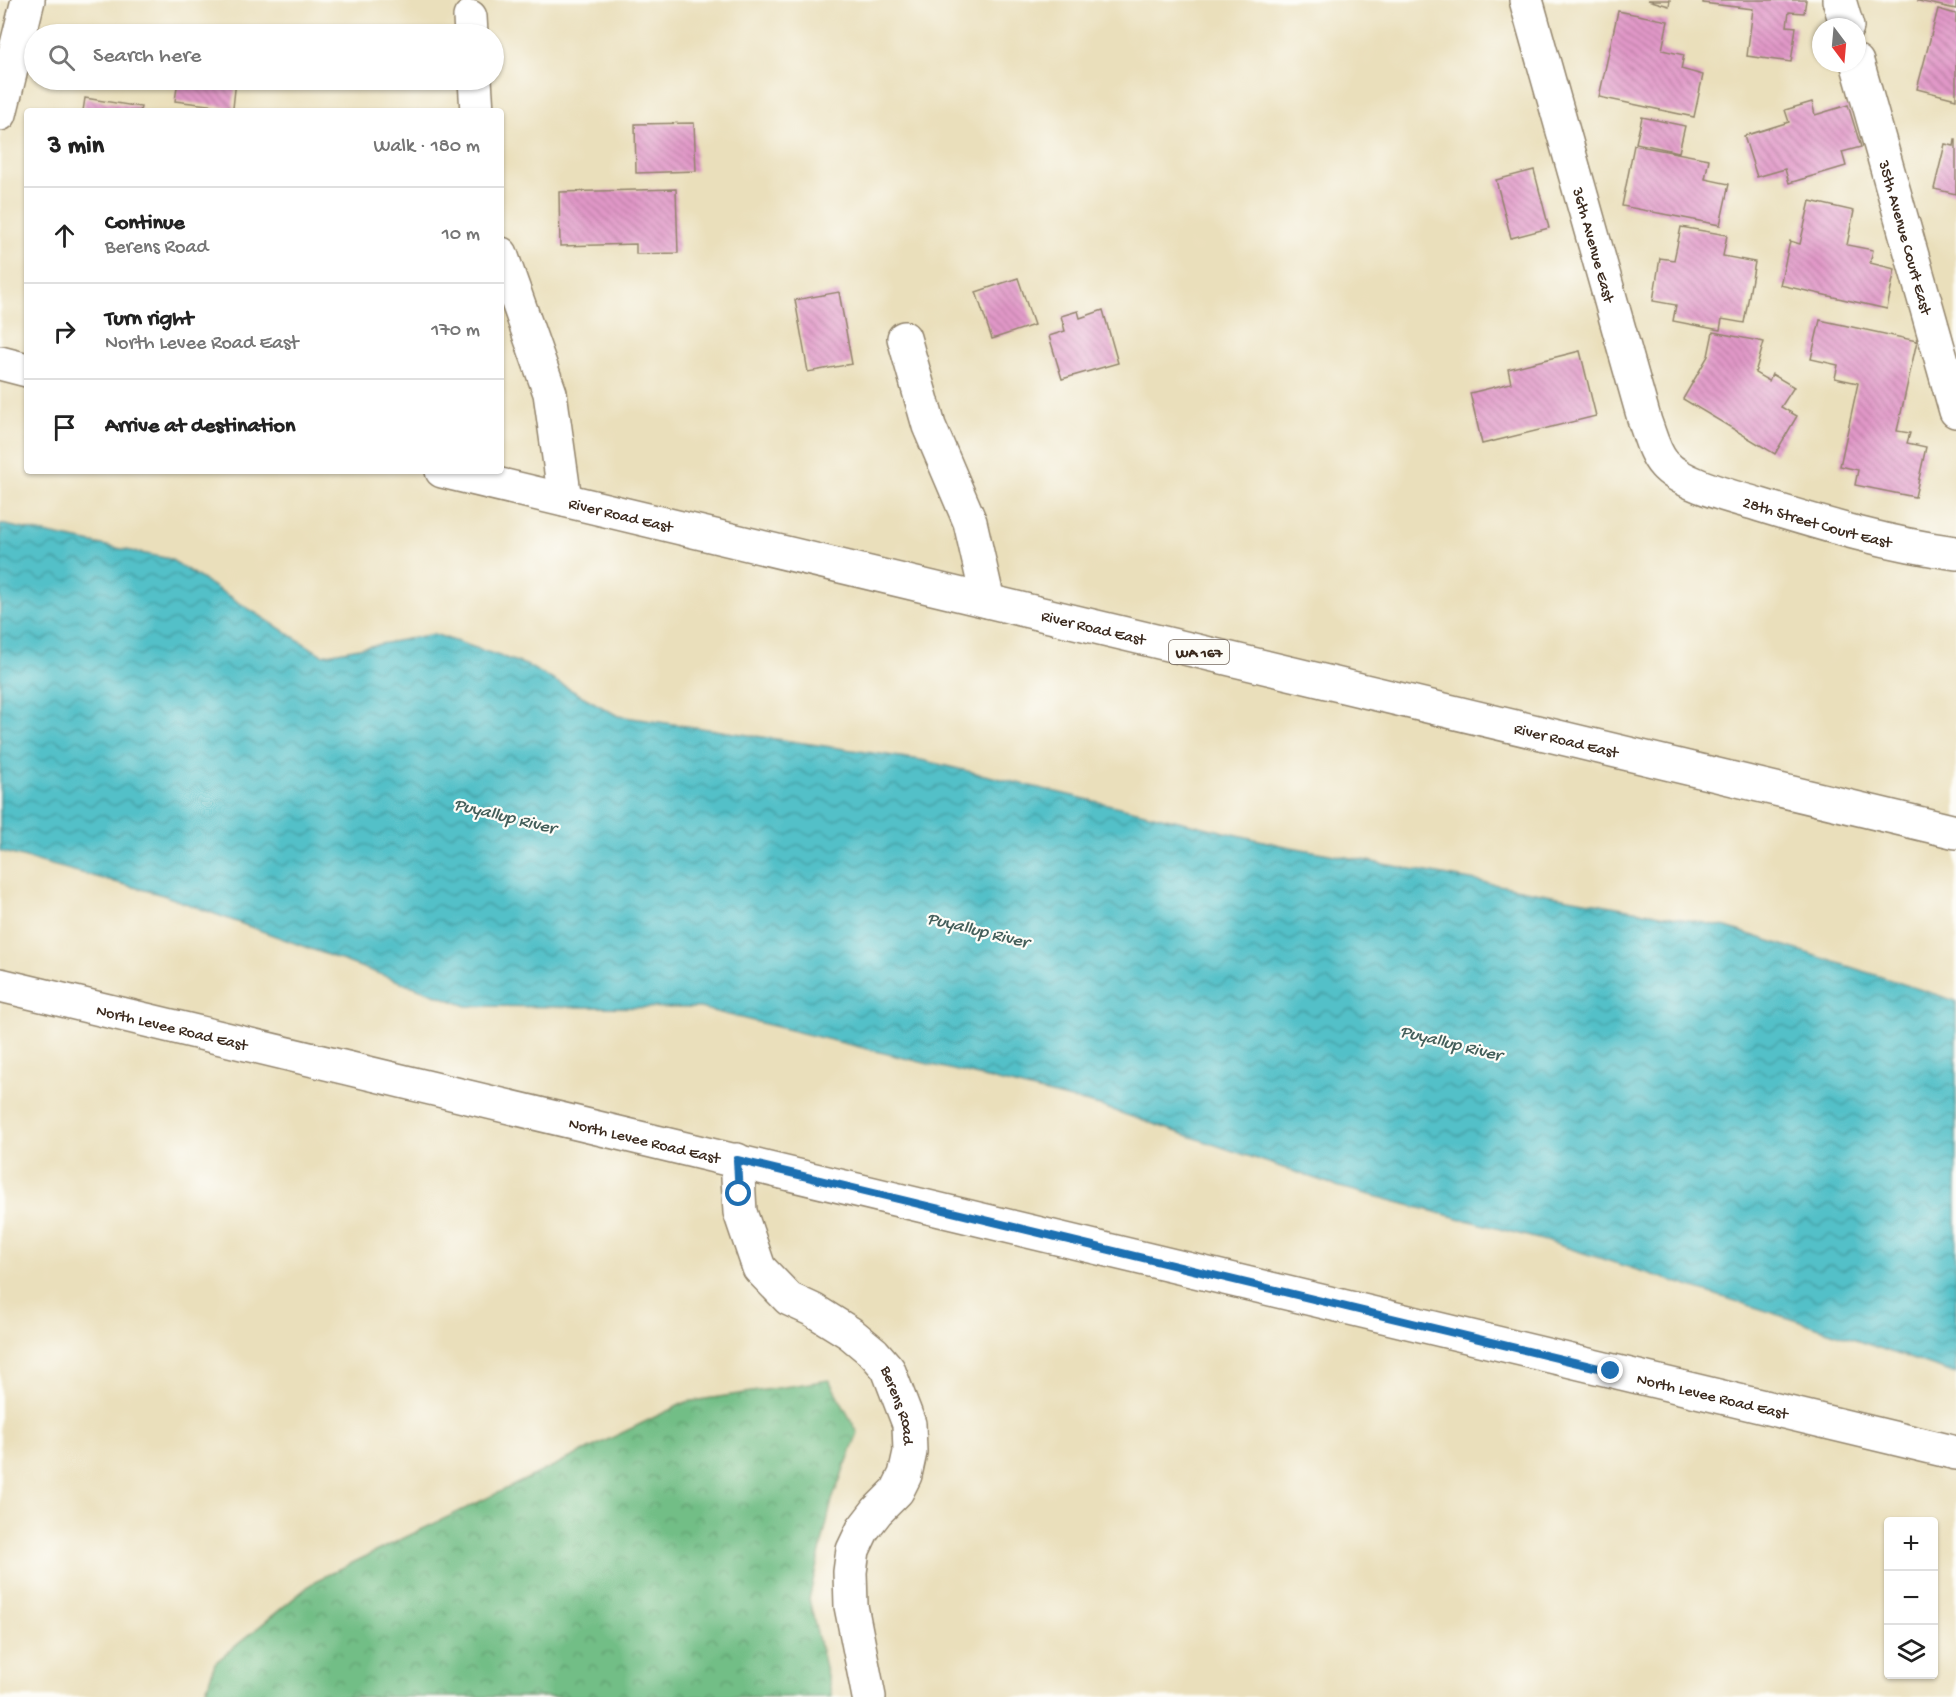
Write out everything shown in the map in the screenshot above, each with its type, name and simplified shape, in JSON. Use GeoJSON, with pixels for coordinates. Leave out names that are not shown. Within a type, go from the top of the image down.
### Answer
{"type":"FeatureCollection","features":[{"type":"Feature","properties":{"kind":"street"},"geometry":{"type":"LineString","coordinates":[[27,24],[28,0]]}},
{"type":"Feature","properties":{"kind":"street","name":"36th Avenue East"},"geometry":{"type":"LineString","coordinates":[[1526,0],[1645,422],[1664,464],[1681,476]]}},
{"type":"Feature","properties":{"kind":"street"},"geometry":{"type":"LineString","coordinates":[[1839,0],[1844,18]]}},
{"type":"Feature","properties":{"kind":"street"},"geometry":{"type":"LineString","coordinates":[[0,114],[24,48]]}},
{"type":"Feature","properties":{"kind":"street","name":"35th Avenue Court East"},"geometry":{"type":"LineString","coordinates":[[1860,72],[1956,411]]}},
{"type":"Feature","properties":{"kind":"street"},"geometry":{"type":"LineString","coordinates":[[476,90],[477,108]]}},
{"type":"Feature","properties":{"kind":"street"},"geometry":{"type":"LineString","coordinates":[[504,263],[550,393],[565,500]]}},
{"type":"Feature","properties":{"kind":"street"},"geometry":{"type":"LineString","coordinates":[[904,338],[930,426],[970,522],[988,601]]}},
{"type":"Feature","properties":{"kind":"street"},"geometry":{"type":"LineString","coordinates":[[0,363],[24,369]]}},
{"type":"Feature","properties":{"kind":"street","name":"River Road East"},"geometry":{"type":"LineString","coordinates":[[455,474],[1956,832]]}},
{"type":"Feature","properties":{"kind":"street","name":"28th Street Court East"},"geometry":{"type":"LineString","coordinates":[[1681,476],[1706,489],[1828,526],[1918,548],[1956,553]]}},
{"type":"Feature","properties":{"kind":"street","name":"North Levee Road East"},"geometry":{"type":"LineString","coordinates":[[0,986],[737,1160],[1956,1453]]}},
{"type":"Feature","properties":{"kind":"street","name":"Berens Road"},"geometry":{"type":"LineString","coordinates":[[737,1160],[740,1212],[759,1269],[789,1299],[822,1315],[850,1333],[874,1353],[888,1369],[909,1424],[910,1452],[905,1475],[897,1491],[877,1511],[863,1530],[853,1550],[850,1572],[850,1606],[869,1697]]}},
{"type":"Feature","properties":{"kind":"green space"},"geometry":{"type":"Polygon","coordinates":[[[829,1380],[858,1433],[832,1500],[809,1599],[832,1697],[204,1697],[215,1663],[315,1581],[686,1402],[829,1380]]]}},
{"type":"Feature","properties":{"kind":"water","name":"Puyallup River"},"geometry":{"type":"Polygon","coordinates":[[[0,524],[170,559],[322,655],[434,634],[526,665],[618,716],[921,760],[1280,845],[1726,927],[1956,1001],[1956,1374],[1811,1325],[1546,1241],[1340,1187],[1100,1106],[700,1008],[467,1006],[163,895],[0,851],[0,524]]]}},
{"type":"Feature","properties":{"kind":"building"},"geometry":{"type":"Polygon","coordinates":[[[1648,0],[1670,0],[1669,6],[1648,0]]]}},
{"type":"Feature","properties":{"kind":"building"},"geometry":{"type":"Polygon","coordinates":[[[1703,0],[1806,0],[1804,13],[1789,12],[1787,26],[1796,27],[1791,62],[1747,56],[1753,9],[1703,3],[1703,0]]]}},
{"type":"Feature","properties":{"kind":"building"},"geometry":{"type":"Polygon","coordinates":[[[1956,0],[1956,9],[1918,1],[1956,0]]]}},
{"type":"Feature","properties":{"kind":"building"},"geometry":{"type":"Polygon","coordinates":[[[1938,9],[1956,14],[1956,99],[1917,89],[1938,9]]]}},
{"type":"Feature","properties":{"kind":"building"},"geometry":{"type":"Polygon","coordinates":[[[1618,11],[1668,21],[1662,50],[1684,55],[1681,69],[1703,75],[1694,117],[1599,97],[1618,11]]]}},
{"type":"Feature","properties":{"kind":"building"},"geometry":{"type":"Polygon","coordinates":[[[177,90],[235,90],[233,108],[175,101],[177,90]]]}},
{"type":"Feature","properties":{"kind":"building"},"geometry":{"type":"Polygon","coordinates":[[[85,98],[141,107],[141,108],[83,108],[85,98]]]}},
{"type":"Feature","properties":{"kind":"building"},"geometry":{"type":"Polygon","coordinates":[[[1812,102],[1815,115],[1848,105],[1861,147],[1842,152],[1846,166],[1789,183],[1785,169],[1757,177],[1744,136],[1789,122],[1785,110],[1812,102]]]}},
{"type":"Feature","properties":{"kind":"building"},"geometry":{"type":"Polygon","coordinates":[[[1642,117],[1685,126],[1679,152],[1636,143],[1642,117]]]}},
{"type":"Feature","properties":{"kind":"building"},"geometry":{"type":"Polygon","coordinates":[[[694,123],[696,171],[636,173],[635,124],[694,123]]]}},
{"type":"Feature","properties":{"kind":"building"},"geometry":{"type":"Polygon","coordinates":[[[1955,140],[1956,194],[1934,189],[1945,144],[1954,146],[1955,140]]]}},
{"type":"Feature","properties":{"kind":"building"},"geometry":{"type":"Polygon","coordinates":[[[1634,145],[1709,159],[1705,179],[1729,184],[1720,225],[1622,206],[1634,145]]]}},
{"type":"Feature","properties":{"kind":"building"},"geometry":{"type":"Polygon","coordinates":[[[1534,170],[1549,228],[1511,238],[1496,180],[1534,170]]]}},
{"type":"Feature","properties":{"kind":"building"},"geometry":{"type":"Polygon","coordinates":[[[676,189],[678,253],[636,254],[636,244],[560,246],[559,192],[676,189]]]}},
{"type":"Feature","properties":{"kind":"building"},"geometry":{"type":"Polygon","coordinates":[[[1810,201],[1854,211],[1847,245],[1873,250],[1870,263],[1895,269],[1887,309],[1780,285],[1790,241],[1800,244],[1810,201]]]}},
{"type":"Feature","properties":{"kind":"building"},"geometry":{"type":"Polygon","coordinates":[[[1681,227],[1727,235],[1723,256],[1755,262],[1744,323],[1722,319],[1720,330],[1673,321],[1676,305],[1653,301],[1660,258],[1674,260],[1681,227]]]}},
{"type":"Feature","properties":{"kind":"building"},"geometry":{"type":"Polygon","coordinates":[[[1018,278],[1034,325],[992,339],[976,292],[1018,278]]]}},
{"type":"Feature","properties":{"kind":"building"},"geometry":{"type":"Polygon","coordinates":[[[839,292],[852,364],[808,372],[795,300],[839,292]]]}},
{"type":"Feature","properties":{"kind":"building"},"geometry":{"type":"Polygon","coordinates":[[[1103,310],[1118,363],[1062,379],[1049,336],[1065,331],[1061,316],[1078,311],[1080,318],[1103,310]]]}},
{"type":"Feature","properties":{"kind":"building"},"geometry":{"type":"Polygon","coordinates":[[[1820,320],[1917,341],[1897,431],[1910,433],[1907,443],[1926,447],[1915,497],[1855,485],[1858,470],[1840,466],[1858,383],[1835,378],[1838,365],[1811,359],[1820,320]]]}},
{"type":"Feature","properties":{"kind":"building"},"geometry":{"type":"Polygon","coordinates":[[[1713,332],[1764,342],[1755,373],[1769,381],[1772,374],[1794,387],[1781,407],[1797,416],[1775,454],[1683,399],[1708,356],[1713,332]]]}},
{"type":"Feature","properties":{"kind":"building"},"geometry":{"type":"Polygon","coordinates":[[[1580,351],[1596,416],[1482,444],[1470,393],[1511,383],[1508,369],[1580,351]]]}},
{"type":"Feature","properties":{"kind":"route"},"geometry":{"type":"LineString","coordinates":[[739,1194],[737,1160],[1611,1371]]}}]}
